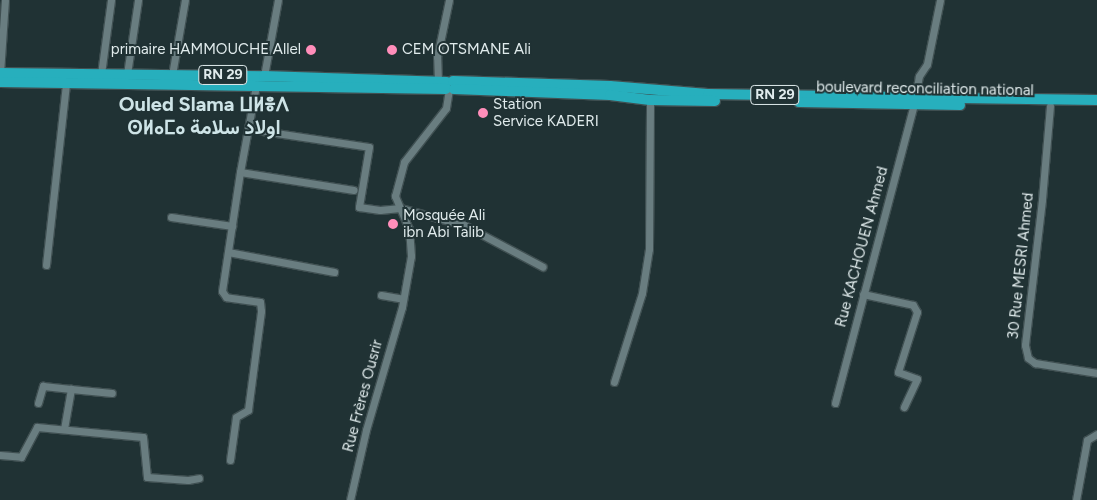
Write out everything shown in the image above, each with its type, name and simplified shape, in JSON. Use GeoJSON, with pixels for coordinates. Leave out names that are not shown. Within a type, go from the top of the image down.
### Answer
{"type":"FeatureCollection","features":[{"type":"Feature","properties":{"kind":"highway","name":"RN 29"},"geometry":{"type":"LineString","coordinates":[[0,72],[264,76],[448,85]]}},
{"type":"Feature","properties":{"kind":"highway","name":"RN 29"},"geometry":{"type":"LineString","coordinates":[[0,82],[256,86],[610,86],[708,94],[914,101],[1097,100]]}},
{"type":"Feature","properties":{"kind":"highway","name":"boulevard reconciliation national"},"geometry":{"type":"LineString","coordinates":[[448,85],[610,95],[650,100],[914,101],[1097,106]]}},
{"type":"Feature","properties":{"kind":"street"},"geometry":{"type":"LineString","coordinates":[[0,72],[5,0]]}},
{"type":"Feature","properties":{"kind":"street"},"geometry":{"type":"LineString","coordinates":[[101,74],[111,0]]}},
{"type":"Feature","properties":{"kind":"street"},"geometry":{"type":"LineString","coordinates":[[127,74],[138,0]]}},
{"type":"Feature","properties":{"kind":"street"},"geometry":{"type":"LineString","coordinates":[[172,75],[185,0]]}},
{"type":"Feature","properties":{"kind":"street"},"geometry":{"type":"LineString","coordinates":[[264,76],[278,0]]}},
{"type":"Feature","properties":{"kind":"street","name":"Rue Frères Ousrir"},"geometry":{"type":"LineString","coordinates":[[350,500],[366,430],[404,299],[411,256],[409,229],[395,196],[404,162],[446,108],[448,85],[437,57],[449,0]]}},
{"type":"Feature","properties":{"kind":"street","name":"Rue KACHOUEN Ahmed"},"geometry":{"type":"LineString","coordinates":[[835,403],[919,76],[927,64],[940,0]]}},
{"type":"Feature","properties":{"kind":"street"},"geometry":{"type":"LineString","coordinates":[[46,265],[66,83]]}},
{"type":"Feature","properties":{"kind":"street"},"geometry":{"type":"LineString","coordinates":[[230,460],[236,417],[248,410],[261,310],[260,302],[226,297],[222,290],[240,172],[256,86]]}},
{"type":"Feature","properties":{"kind":"street"},"geometry":{"type":"LineString","coordinates":[[614,382],[642,293],[649,249],[650,100]]}},
{"type":"Feature","properties":{"kind":"street","name":"30 Rue MESRI Ahmed"},"geometry":{"type":"LineString","coordinates":[[1050,106],[1042,200],[1025,344],[1028,358],[1036,363],[1097,373]]}},
{"type":"Feature","properties":{"kind":"street"},"geometry":{"type":"LineString","coordinates":[[249,129],[369,147],[358,207],[380,210],[400,208],[464,225],[543,267]]}},
{"type":"Feature","properties":{"kind":"street"},"geometry":{"type":"LineString","coordinates":[[240,172],[354,190]]}},
{"type":"Feature","properties":{"kind":"street"},"geometry":{"type":"LineString","coordinates":[[171,217],[232,226]]}},
{"type":"Feature","properties":{"kind":"street"},"geometry":{"type":"LineString","coordinates":[[228,252],[334,272]]}},
{"type":"Feature","properties":{"kind":"street"},"geometry":{"type":"LineString","coordinates":[[863,294],[913,304],[917,312],[898,372],[917,379],[904,406]]}},
{"type":"Feature","properties":{"kind":"street"},"geometry":{"type":"LineString","coordinates":[[381,295],[404,299]]}},
{"type":"Feature","properties":{"kind":"street"},"geometry":{"type":"LineString","coordinates":[[38,403],[43,386],[112,393]]}},
{"type":"Feature","properties":{"kind":"street"},"geometry":{"type":"LineString","coordinates":[[64,429],[71,389]]}},
{"type":"Feature","properties":{"kind":"street"},"geometry":{"type":"LineString","coordinates":[[0,455],[21,457],[37,426],[143,437],[147,477],[188,480],[199,478]]}},
{"type":"Feature","properties":{"kind":"street"},"geometry":{"type":"LineString","coordinates":[[1076,500],[1087,440],[1097,434]]}},
{"type":"Feature","properties":{"kind":"place","name":"primaire HAMMOUCHE Allel"},"geometry":{"type":"Point","coordinates":[311,50]}},
{"type":"Feature","properties":{"kind":"place","name":"CEM OTSMANE Ali"},"geometry":{"type":"Point","coordinates":[392,50]}},
{"type":"Feature","properties":{"kind":"place","name":"Station Service KADERI"},"geometry":{"type":"Point","coordinates":[483,113]}},
{"type":"Feature","properties":{"kind":"place","name":"Mosquée Ali ibn Abi Talib"},"geometry":{"type":"Point","coordinates":[393,224]}},
{"type":"Feature","properties":{"kind":"district","name":"Ouled Slama ⵡⵍⴻⴷ ⵙⵍⴰⵎⴰ اولاد سلامة"},"geometry":{"type":"Point","coordinates":[204,116]}}]}
